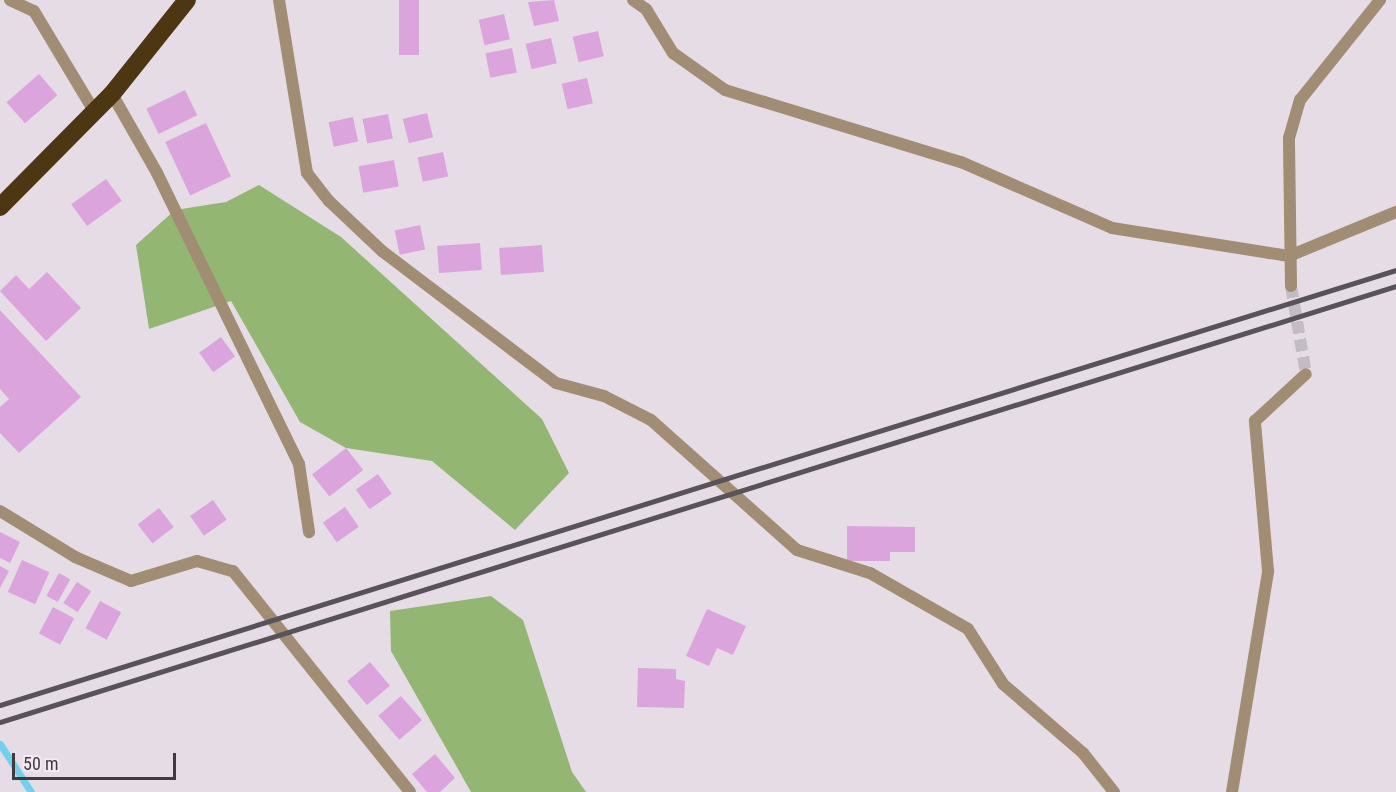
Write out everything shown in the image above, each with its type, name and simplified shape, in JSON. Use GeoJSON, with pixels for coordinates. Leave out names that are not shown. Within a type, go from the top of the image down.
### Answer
{"type":"FeatureCollection","features":[{"type":"Feature","properties":{"kind":"highway"},"geometry":{"type":"LineString","coordinates":[[0,207],[112,94],[187,0]]}},
{"type":"Feature","properties":{"kind":"street"},"geometry":{"type":"LineString","coordinates":[[10,0],[34,11],[94,111]]}},
{"type":"Feature","properties":{"kind":"street"},"geometry":{"type":"LineString","coordinates":[[279,0],[307,173],[329,201],[382,251],[519,358],[556,383],[604,396],[651,420],[797,550],[870,573],[968,629],[1004,684],[1083,753],[1114,792]]}},
{"type":"Feature","properties":{"kind":"street"},"geometry":{"type":"LineString","coordinates":[[633,0],[646,9],[673,53],[725,90],[961,162],[1112,228],[1289,256],[1396,212]]}},
{"type":"Feature","properties":{"kind":"street"},"geometry":{"type":"LineString","coordinates":[[1291,286],[1285,159],[1300,100],[1380,0]]}},
{"type":"Feature","properties":{"kind":"street"},"geometry":{"type":"LineString","coordinates":[[112,94],[157,173],[299,464],[309,531]]}},
{"type":"Feature","properties":{"kind":"street"},"geometry":{"type":"LineString","coordinates":[[1232,792],[1239,777],[1245,702],[1268,571],[1255,421],[1306,374]]}},
{"type":"Feature","properties":{"kind":"street"},"geometry":{"type":"LineString","coordinates":[[0,511],[75,556],[131,581],[197,561],[233,571],[410,792]]}},
{"type":"Feature","properties":{"kind":"green space"},"geometry":{"type":"Polygon","coordinates":[[[259,185],[341,237],[542,419],[569,473],[515,530],[432,461],[346,448],[300,422],[231,301],[149,329],[136,245],[175,210],[226,202],[259,185]]]}},
{"type":"Feature","properties":{"kind":"green space"},"geometry":{"type":"Polygon","coordinates":[[[491,596],[523,620],[572,772],[586,792],[471,792],[391,651],[390,611],[491,596]]]}},
{"type":"Feature","properties":{"kind":"building"},"geometry":{"type":"Polygon","coordinates":[[[399,0],[419,0],[419,55],[399,55],[399,0]]]}},
{"type":"Feature","properties":{"kind":"building"},"geometry":{"type":"Polygon","coordinates":[[[554,0],[559,21],[534,26],[528,2],[554,0]]]}},
{"type":"Feature","properties":{"kind":"building"},"geometry":{"type":"Polygon","coordinates":[[[504,14],[510,39],[485,45],[479,20],[504,14]]]}},
{"type":"Feature","properties":{"kind":"building"},"geometry":{"type":"Polygon","coordinates":[[[598,31],[604,56],[579,62],[573,37],[598,31]]]}},
{"type":"Feature","properties":{"kind":"building"},"geometry":{"type":"Polygon","coordinates":[[[551,38],[557,63],[532,69],[526,44],[551,38]]]}},
{"type":"Feature","properties":{"kind":"building"},"geometry":{"type":"Polygon","coordinates":[[[512,48],[517,73],[490,78],[485,53],[512,48]]]}},
{"type":"Feature","properties":{"kind":"building"},"geometry":{"type":"Polygon","coordinates":[[[39,74],[57,95],[25,123],[7,102],[39,74]]]}},
{"type":"Feature","properties":{"kind":"building"},"geometry":{"type":"Polygon","coordinates":[[[587,78],[593,103],[568,109],[562,84],[587,78]]]}},
{"type":"Feature","properties":{"kind":"building"},"geometry":{"type":"Polygon","coordinates":[[[185,90],[197,115],[159,134],[146,109],[185,90]]]}},
{"type":"Feature","properties":{"kind":"building"},"geometry":{"type":"Polygon","coordinates":[[[427,113],[433,137],[409,143],[403,119],[427,113]]]}},
{"type":"Feature","properties":{"kind":"building"},"geometry":{"type":"Polygon","coordinates":[[[388,114],[393,139],[367,144],[362,119],[388,114]]]}},
{"type":"Feature","properties":{"kind":"building"},"geometry":{"type":"Polygon","coordinates":[[[353,117],[358,141],[334,147],[329,122],[353,117]]]}},
{"type":"Feature","properties":{"kind":"building"},"geometry":{"type":"Polygon","coordinates":[[[206,123],[231,176],[190,195],[165,142],[206,123]]]}},
{"type":"Feature","properties":{"kind":"building"},"geometry":{"type":"Polygon","coordinates":[[[443,152],[448,176],[423,182],[418,157],[443,152]]]}},
{"type":"Feature","properties":{"kind":"building"},"geometry":{"type":"Polygon","coordinates":[[[394,160],[399,187],[363,193],[359,166],[394,160]]]}},
{"type":"Feature","properties":{"kind":"building"},"geometry":{"type":"Polygon","coordinates":[[[106,179],[122,201],[87,226],[71,204],[106,179]]]}},
{"type":"Feature","properties":{"kind":"building"},"geometry":{"type":"Polygon","coordinates":[[[420,225],[425,249],[400,255],[395,230],[420,225]]]}},
{"type":"Feature","properties":{"kind":"building"},"geometry":{"type":"Polygon","coordinates":[[[480,243],[482,270],[439,273],[437,246],[480,243]]]}},
{"type":"Feature","properties":{"kind":"building"},"geometry":{"type":"Polygon","coordinates":[[[542,245],[544,272],[501,275],[499,248],[542,245]]]}},
{"type":"Feature","properties":{"kind":"building"},"geometry":{"type":"Polygon","coordinates":[[[47,272],[81,308],[46,341],[0,291],[16,275],[29,289],[47,272]]]}},
{"type":"Feature","properties":{"kind":"building"},"geometry":{"type":"Polygon","coordinates":[[[0,310],[81,397],[19,453],[0,433],[0,407],[9,399],[0,389],[0,310]]]}},
{"type":"Feature","properties":{"kind":"building"},"geometry":{"type":"Polygon","coordinates":[[[221,337],[235,356],[213,372],[199,353],[221,337]]]}},
{"type":"Feature","properties":{"kind":"building"},"geometry":{"type":"Polygon","coordinates":[[[346,448],[363,470],[329,497],[312,474],[346,448]]]}},
{"type":"Feature","properties":{"kind":"building"},"geometry":{"type":"Polygon","coordinates":[[[378,474],[392,494],[370,509],[356,489],[378,474]]]}},
{"type":"Feature","properties":{"kind":"building"},"geometry":{"type":"Polygon","coordinates":[[[213,500],[227,520],[204,536],[190,516],[213,500]]]}},
{"type":"Feature","properties":{"kind":"building"},"geometry":{"type":"Polygon","coordinates":[[[345,507],[359,527],[337,542],[323,522],[345,507]]]}},
{"type":"Feature","properties":{"kind":"building"},"geometry":{"type":"Polygon","coordinates":[[[159,508],[174,527],[152,544],[138,525],[159,508]]]}},
{"type":"Feature","properties":{"kind":"building"},"geometry":{"type":"Polygon","coordinates":[[[847,526],[915,527],[915,552],[890,552],[890,561],[847,561],[847,526]]]}},
{"type":"Feature","properties":{"kind":"building"},"geometry":{"type":"Polygon","coordinates":[[[0,532],[20,542],[10,563],[0,558],[0,532]]]}},
{"type":"Feature","properties":{"kind":"building"},"geometry":{"type":"Polygon","coordinates":[[[22,560],[49,572],[35,604],[8,592],[22,560]]]}},
{"type":"Feature","properties":{"kind":"building"},"geometry":{"type":"Polygon","coordinates":[[[0,566],[9,571],[0,588],[0,566]]]}},
{"type":"Feature","properties":{"kind":"building"},"geometry":{"type":"Polygon","coordinates":[[[59,573],[70,579],[58,602],[46,596],[59,573]]]}},
{"type":"Feature","properties":{"kind":"building"},"geometry":{"type":"Polygon","coordinates":[[[77,582],[91,591],[78,612],[63,603],[77,582]]]}},
{"type":"Feature","properties":{"kind":"building"},"geometry":{"type":"Polygon","coordinates":[[[100,601],[121,612],[107,640],[85,628],[100,601]]]}},
{"type":"Feature","properties":{"kind":"building"},"geometry":{"type":"Polygon","coordinates":[[[53,607],[74,618],[60,645],[39,633],[53,607]]]}},
{"type":"Feature","properties":{"kind":"building"},"geometry":{"type":"Polygon","coordinates":[[[707,609],[746,626],[733,655],[717,648],[709,666],[686,656],[707,609]]]}},
{"type":"Feature","properties":{"kind":"building"},"geometry":{"type":"Polygon","coordinates":[[[370,662],[390,686],[367,705],[347,681],[370,662]]]}},
{"type":"Feature","properties":{"kind":"building"},"geometry":{"type":"Polygon","coordinates":[[[638,668],[676,669],[676,679],[685,681],[684,708],[637,707],[638,668]]]}},
{"type":"Feature","properties":{"kind":"building"},"geometry":{"type":"Polygon","coordinates":[[[401,696],[422,720],[399,740],[378,716],[401,696]]]}},
{"type":"Feature","properties":{"kind":"building"},"geometry":{"type":"Polygon","coordinates":[[[435,754],[455,778],[440,792],[427,792],[412,774],[435,754]]]}},
{"type":"Feature","properties":{"kind":"waterway"},"geometry":{"type":"LineString","coordinates":[[0,744],[31,792]]}},
{"type":"Feature","properties":{"kind":"tunnel"},"geometry":{"type":"LineString","coordinates":[[1291,286],[1306,374]]}},
{"type":"Feature","properties":{"kind":"railway"},"geometry":{"type":"LineString","coordinates":[[0,705],[1396,270]]}},
{"type":"Feature","properties":{"kind":"railway"},"geometry":{"type":"LineString","coordinates":[[0,722],[1396,286]]}}]}
